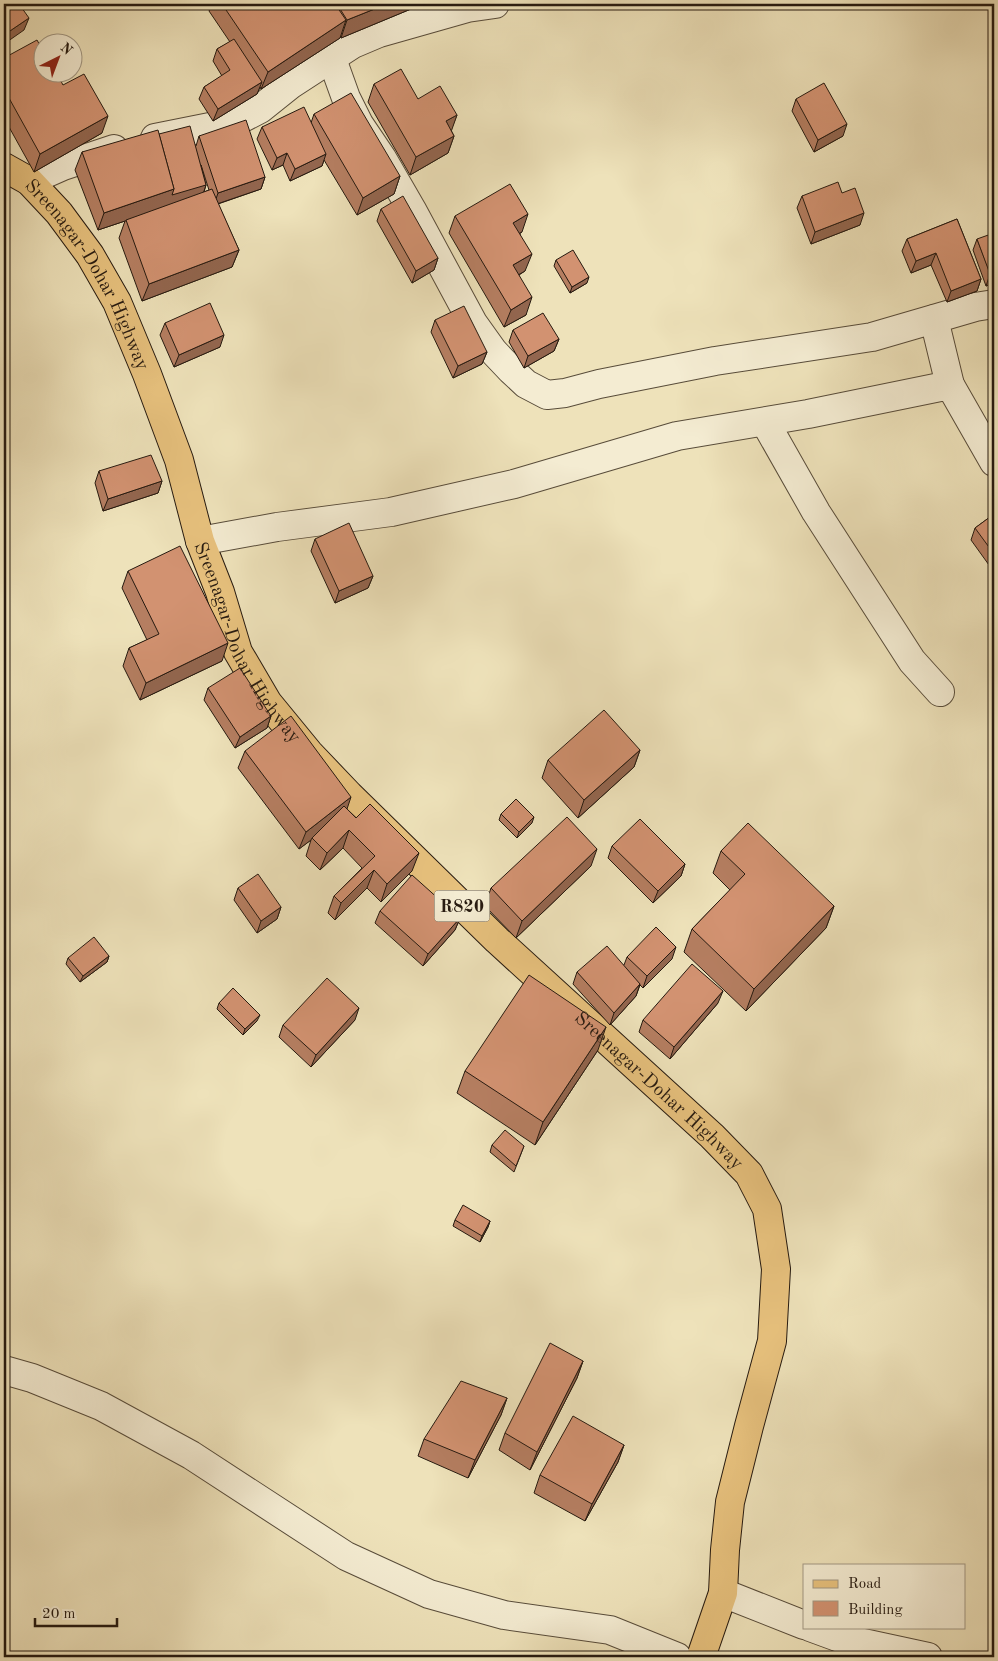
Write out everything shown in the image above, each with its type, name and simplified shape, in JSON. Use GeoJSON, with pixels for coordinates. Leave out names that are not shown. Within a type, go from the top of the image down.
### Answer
{"type":"FeatureCollection","features":[{"type":"Feature","properties":{"kind":"main road","name":"Sreenagar-Dohar Highway"},"geometry":{"type":"LineString","coordinates":[[4,167],[29,181],[59,213],[90,255],[117,302],[147,374],[179,460],[200,542],[220,592],[238,652],[268,703],[309,752],[349,795],[497,940],[712,1136],[749,1174],[767,1208],[776,1269],[772,1341],[730,1502],[725,1550],[724,1593],[701,1657]]}},
{"type":"Feature","properties":{"kind":"street"},"geometry":{"type":"LineString","coordinates":[[29,181],[101,152],[145,140],[234,122],[260,110],[290,86],[353,44],[379,33],[467,8],[495,4]]}},
{"type":"Feature","properties":{"kind":"street"},"geometry":{"type":"LineString","coordinates":[[332,59],[346,98],[359,124],[382,158],[412,210],[473,323],[493,351],[511,370],[526,384],[547,395],[565,393],[599,384],[715,361],[872,337],[975,307],[994,304]]}},
{"type":"Feature","properties":{"kind":"street"},"geometry":{"type":"LineString","coordinates":[[934,319],[950,385],[994,462]]}},
{"type":"Feature","properties":{"kind":"street"},"geometry":{"type":"LineString","coordinates":[[200,542],[286,526],[391,512],[514,484],[677,436],[808,414],[950,385]]}},
{"type":"Feature","properties":{"kind":"street"},"geometry":{"type":"LineString","coordinates":[[765,422],[816,512],[912,660],[940,692]]}},
{"type":"Feature","properties":{"kind":"street"},"geometry":{"type":"LineString","coordinates":[[4,1370],[32,1378],[102,1406],[191,1455],[346,1556],[429,1594],[504,1615],[610,1630],[677,1657]]}},
{"type":"Feature","properties":{"kind":"street"},"geometry":{"type":"LineString","coordinates":[[724,1593],[803,1625]]}},
{"type":"Feature","properties":{"kind":"street"},"geometry":{"type":"LineString","coordinates":[[813,1628],[840,1638],[928,1657]]}},
{"type":"Feature","properties":{"kind":"building"},"geometry":{"type":"Polygon","coordinates":[[[4,4],[19,4],[29,18],[4,35],[4,4]]]}},
{"type":"Feature","properties":{"kind":"building"},"geometry":{"type":"Polygon","coordinates":[[[222,4],[335,4],[346,20],[268,72],[222,4]]]}},
{"type":"Feature","properties":{"kind":"building"},"geometry":{"type":"Polygon","coordinates":[[[337,4],[387,4],[347,20],[337,4]]]}},
{"type":"Feature","properties":{"kind":"building"},"geometry":{"type":"Polygon","coordinates":[[[234,39],[262,82],[218,109],[204,87],[230,70],[217,49],[234,39]]]}},
{"type":"Feature","properties":{"kind":"building"},"geometry":{"type":"Polygon","coordinates":[[[32,43],[32,82],[61,82],[63,85],[69,82],[82,82],[82,75],[84,74],[108,116],[40,154],[4,89],[4,58],[32,43]]]}},
{"type":"Feature","properties":{"kind":"building"},"geometry":{"type":"Polygon","coordinates":[[[401,69],[418,99],[440,86],[457,115],[446,121],[454,136],[416,157],[374,84],[401,69]]]}},
{"type":"Feature","properties":{"kind":"building"},"geometry":{"type":"Polygon","coordinates":[[[824,83],[847,124],[818,140],[796,99],[824,83]]]}},
{"type":"Feature","properties":{"kind":"building"},"geometry":{"type":"Polygon","coordinates":[[[351,93],[400,176],[363,198],[314,114],[351,93]]]}},
{"type":"Feature","properties":{"kind":"building"},"geometry":{"type":"Polygon","coordinates":[[[304,107],[326,154],[295,169],[287,153],[277,158],[262,127],[304,107]]]}},
{"type":"Feature","properties":{"kind":"building"},"geometry":{"type":"Polygon","coordinates":[[[246,120],[265,177],[218,193],[199,136],[246,120]]]}},
{"type":"Feature","properties":{"kind":"building"},"geometry":{"type":"Polygon","coordinates":[[[190,126],[206,185],[172,195],[174,189],[159,134],[190,126]]]}},
{"type":"Feature","properties":{"kind":"building"},"geometry":{"type":"Polygon","coordinates":[[[158,130],[174,189],[104,213],[82,152],[158,130]]]}},
{"type":"Feature","properties":{"kind":"building"},"geometry":{"type":"Polygon","coordinates":[[[838,182],[842,193],[855,188],[864,213],[815,232],[802,196],[838,182]]]}},
{"type":"Feature","properties":{"kind":"building"},"geometry":{"type":"Polygon","coordinates":[[[510,184],[528,214],[513,223],[532,254],[513,265],[532,297],[511,310],[455,216],[510,184]]]}},
{"type":"Feature","properties":{"kind":"building"},"geometry":{"type":"Polygon","coordinates":[[[212,189],[239,250],[149,284],[126,220],[212,189]]]}},
{"type":"Feature","properties":{"kind":"building"},"geometry":{"type":"Polygon","coordinates":[[[403,196],[438,258],[416,271],[381,209],[403,196]]]}},
{"type":"Feature","properties":{"kind":"building"},"geometry":{"type":"Polygon","coordinates":[[[957,219],[981,279],[951,291],[936,253],[916,261],[907,239],[957,219]]]}},
{"type":"Feature","properties":{"kind":"building"},"geometry":{"type":"Polygon","coordinates":[[[994,233],[994,273],[990,274],[977,239],[994,233]]]}},
{"type":"Feature","properties":{"kind":"building"},"geometry":{"type":"Polygon","coordinates":[[[573,250],[589,277],[572,287],[556,260],[573,250]]]}},
{"type":"Feature","properties":{"kind":"building"},"geometry":{"type":"Polygon","coordinates":[[[210,303],[224,335],[179,355],[165,323],[210,303]]]}},
{"type":"Feature","properties":{"kind":"building"},"geometry":{"type":"Polygon","coordinates":[[[464,306],[487,352],[458,366],[435,320],[464,306]]]}},
{"type":"Feature","properties":{"kind":"building"},"geometry":{"type":"Polygon","coordinates":[[[543,313],[559,339],[528,356],[513,330],[543,313]]]}},
{"type":"Feature","properties":{"kind":"building"},"geometry":{"type":"Polygon","coordinates":[[[151,455],[162,481],[108,499],[99,471],[151,455]]]}},
{"type":"Feature","properties":{"kind":"building"},"geometry":{"type":"Polygon","coordinates":[[[994,514],[994,554],[975,528],[994,514]]]}},
{"type":"Feature","properties":{"kind":"building"},"geometry":{"type":"Polygon","coordinates":[[[349,523],[373,576],[339,591],[315,539],[349,523]]]}},
{"type":"Feature","properties":{"kind":"building"},"geometry":{"type":"Polygon","coordinates":[[[180,546],[228,643],[146,683],[129,648],[159,634],[128,571],[180,546]]]}},
{"type":"Feature","properties":{"kind":"building"},"geometry":{"type":"Polygon","coordinates":[[[240,668],[271,716],[240,737],[208,688],[240,668]]]}},
{"type":"Feature","properties":{"kind":"building"},"geometry":{"type":"Polygon","coordinates":[[[604,710],[640,750],[584,800],[548,760],[604,710]]]}},
{"type":"Feature","properties":{"kind":"building"},"geometry":{"type":"Polygon","coordinates":[[[291,716],[351,797],[306,832],[245,751],[291,716]]]}},
{"type":"Feature","properties":{"kind":"building"},"geometry":{"type":"Polygon","coordinates":[[[516,799],[534,817],[519,832],[501,814],[516,799]]]}},
{"type":"Feature","properties":{"kind":"building"},"geometry":{"type":"Polygon","coordinates":[[[370,804],[419,853],[387,884],[374,870],[341,903],[334,896],[375,856],[349,830],[327,853],[312,838],[344,806],[356,818],[370,804]]]}},
{"type":"Feature","properties":{"kind":"building"},"geometry":{"type":"Polygon","coordinates":[[[567,817],[597,849],[522,921],[491,888],[567,817]]]}},
{"type":"Feature","properties":{"kind":"building"},"geometry":{"type":"Polygon","coordinates":[[[640,819],[685,864],[658,891],[612,846],[640,819]]]}},
{"type":"Feature","properties":{"kind":"building"},"geometry":{"type":"Polygon","coordinates":[[[748,823],[834,906],[754,989],[692,929],[745,874],[721,851],[748,823]]]}},
{"type":"Feature","properties":{"kind":"building"},"geometry":{"type":"Polygon","coordinates":[[[258,874],[281,907],[261,921],[238,888],[258,874]]]}},
{"type":"Feature","properties":{"kind":"building"},"geometry":{"type":"Polygon","coordinates":[[[412,875],[460,918],[428,954],[380,911],[412,875]]]}},
{"type":"Feature","properties":{"kind":"building"},"geometry":{"type":"Polygon","coordinates":[[[656,927],[676,947],[647,976],[627,957],[656,927]]]}},
{"type":"Feature","properties":{"kind":"building"},"geometry":{"type":"Polygon","coordinates":[[[94,937],[109,956],[83,976],[68,958],[94,937]]]}},
{"type":"Feature","properties":{"kind":"building"},"geometry":{"type":"Polygon","coordinates":[[[607,946],[640,984],[614,1013],[577,972],[607,946]]]}},
{"type":"Feature","properties":{"kind":"building"},"geometry":{"type":"Polygon","coordinates":[[[692,964],[723,991],[674,1047],[643,1020],[692,964]]]}},
{"type":"Feature","properties":{"kind":"building"},"geometry":{"type":"Polygon","coordinates":[[[529,975],[606,1027],[543,1122],[465,1071],[529,975]]]}},
{"type":"Feature","properties":{"kind":"building"},"geometry":{"type":"Polygon","coordinates":[[[327,978],[359,1008],[316,1055],[283,1025],[327,978]]]}},
{"type":"Feature","properties":{"kind":"building"},"geometry":{"type":"Polygon","coordinates":[[[233,988],[260,1015],[245,1029],[219,1003],[233,988]]]}},
{"type":"Feature","properties":{"kind":"building"},"geometry":{"type":"Polygon","coordinates":[[[505,1130],[524,1146],[516,1166],[492,1145],[505,1130]]]}},
{"type":"Feature","properties":{"kind":"building"},"geometry":{"type":"Polygon","coordinates":[[[463,1205],[490,1221],[482,1236],[455,1220],[463,1205]]]}},
{"type":"Feature","properties":{"kind":"building"},"geometry":{"type":"Polygon","coordinates":[[[550,1343],[583,1361],[537,1452],[505,1433],[550,1343]]]}},
{"type":"Feature","properties":{"kind":"building"},"geometry":{"type":"Polygon","coordinates":[[[461,1381],[507,1398],[475,1460],[424,1439],[461,1381]]]}},
{"type":"Feature","properties":{"kind":"building"},"geometry":{"type":"Polygon","coordinates":[[[573,1416],[624,1445],[592,1504],[540,1475],[573,1416]]]}}]}
